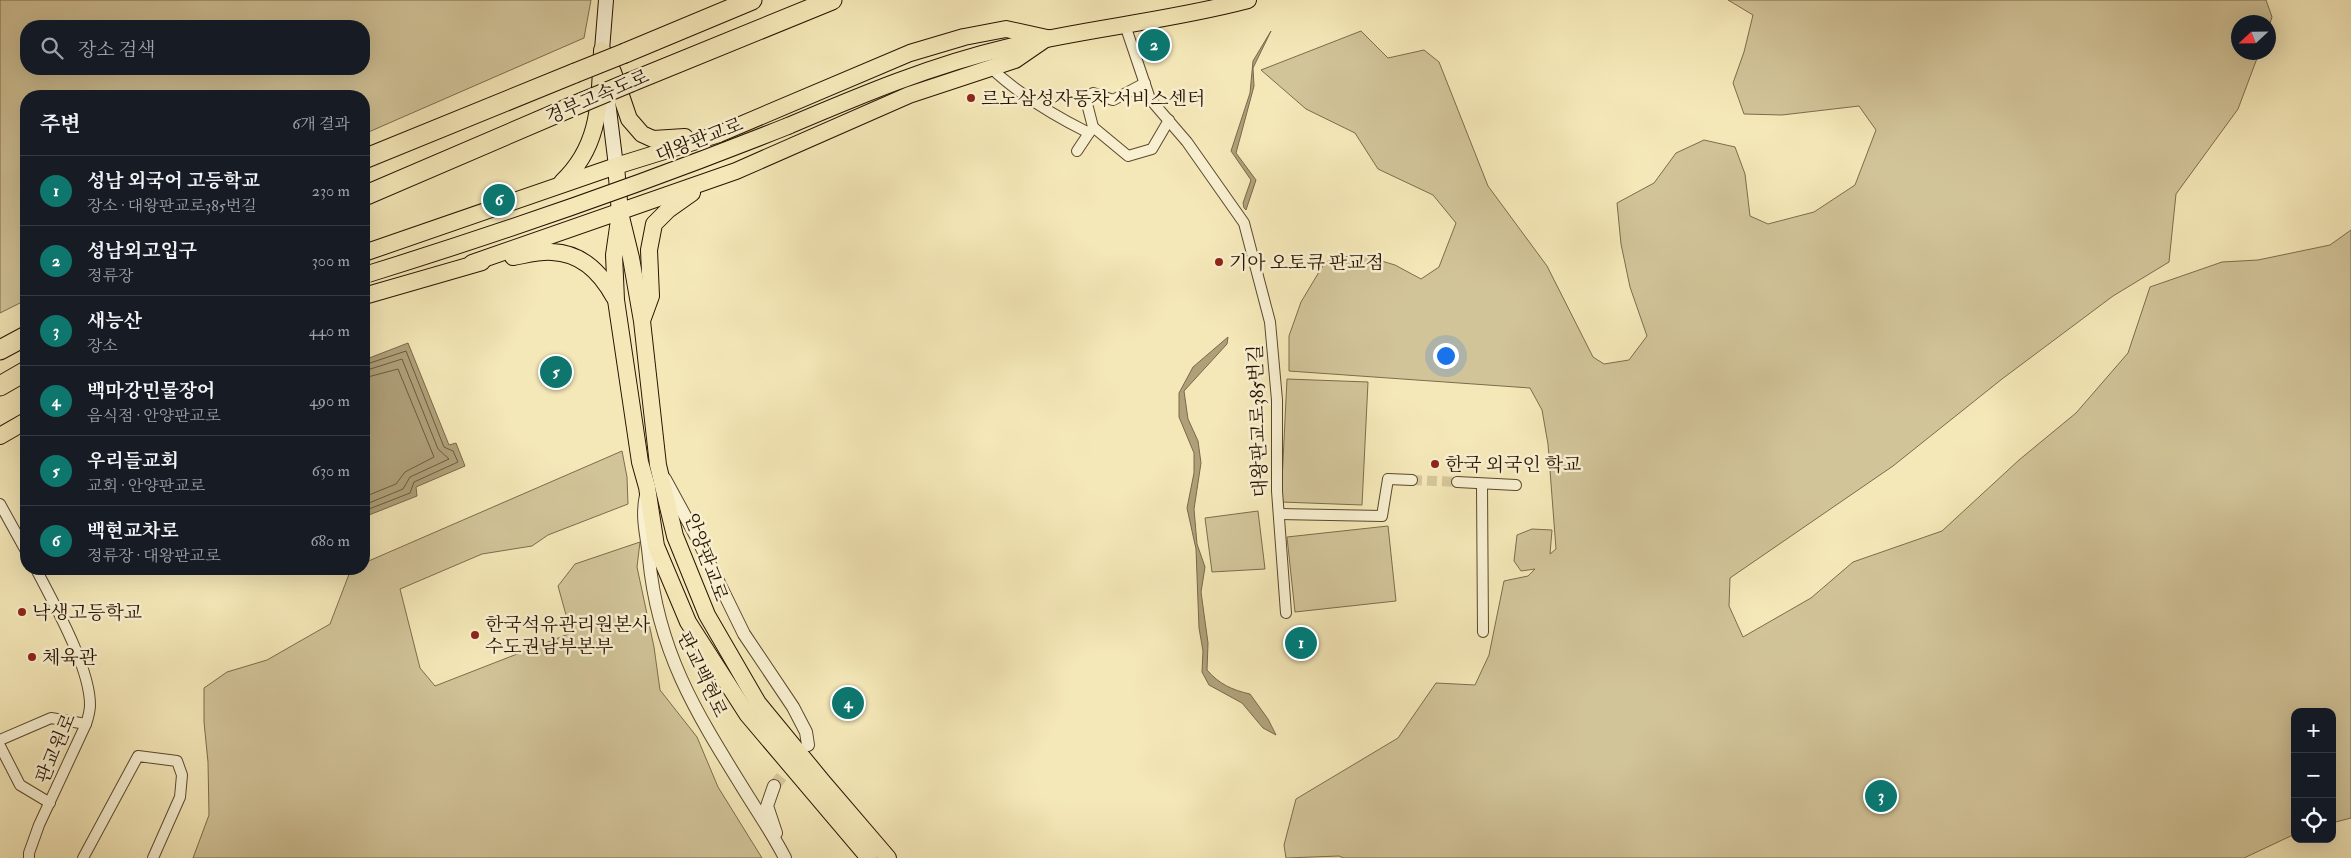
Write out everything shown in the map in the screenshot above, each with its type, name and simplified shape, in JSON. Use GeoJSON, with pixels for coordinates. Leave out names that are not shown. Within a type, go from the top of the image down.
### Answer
{"type":"FeatureCollection","features":[{"type":"Feature","properties":{"kind":"highway","name":"경부고속도로"},"geometry":{"type":"LineString","coordinates":[[370,157],[752,0]]}},
{"type":"Feature","properties":{"kind":"highway","name":"경부고속도로"},"geometry":{"type":"LineString","coordinates":[[370,193],[582,102],[832,0]]}},
{"type":"Feature","properties":{"kind":"highway"},"geometry":{"type":"LineString","coordinates":[[0,350],[20,339]]}},
{"type":"Feature","properties":{"kind":"highway"},"geometry":{"type":"LineString","coordinates":[[0,386],[20,374]]}},
{"type":"Feature","properties":{"kind":"main road"},"geometry":{"type":"LineString","coordinates":[[557,186],[574,171],[586,154],[593,132],[598,107],[606,0]]}},
{"type":"Feature","properties":{"kind":"main road","name":"대왕판교로"},"geometry":{"type":"LineString","coordinates":[[370,274],[673,172],[919,72],[980,54],[1047,38],[1125,25],[1248,0]]}},
{"type":"Feature","properties":{"kind":"main road","name":"대왕판교로"},"geometry":{"type":"LineString","coordinates":[[370,251],[616,166],[719,134],[910,53],[964,37],[1006,29],[1047,38]]}},
{"type":"Feature","properties":{"kind":"main road","name":"대왕판교로"},"geometry":{"type":"LineString","coordinates":[[472,263],[736,171],[909,95],[1015,60],[1047,38]]}},
{"type":"Feature","properties":{"kind":"main road"},"geometry":{"type":"LineString","coordinates":[[602,50],[613,72],[629,119],[642,134],[653,139],[674,139],[719,134]]}},
{"type":"Feature","properties":{"kind":"main road"},"geometry":{"type":"LineString","coordinates":[[602,50],[616,166]]}},
{"type":"Feature","properties":{"kind":"main road","name":"안양판교로"},"geometry":{"type":"LineString","coordinates":[[616,166],[620,213],[631,258],[642,320],[658,465],[675,536],[707,615],[758,703],[888,858]]}},
{"type":"Feature","properties":{"kind":"main road"},"geometry":{"type":"LineString","coordinates":[[642,320],[651,296],[648,250],[654,224],[668,210],[688,195],[736,171]]}},
{"type":"Feature","properties":{"kind":"main road","name":"안양판교로"},"geometry":{"type":"LineString","coordinates":[[620,213],[614,255],[616,300],[640,462],[647,487],[656,546],[688,622],[747,714],[869,858]]}},
{"type":"Feature","properties":{"kind":"main road"},"geometry":{"type":"LineString","coordinates":[[370,294],[472,263],[551,252],[572,256],[590,266],[606,282],[616,300]]}},
{"type":"Feature","properties":{"kind":"main road"},"geometry":{"type":"LineString","coordinates":[[0,436],[20,424]]}},
{"type":"Feature","properties":{"kind":"street","name":"대왕판교로385번길"},"geometry":{"type":"LineString","coordinates":[[1125,25],[1150,98],[1188,142],[1244,223],[1270,322],[1277,400],[1278,514],[1286,613]]}},
{"type":"Feature","properties":{"kind":"street"},"geometry":{"type":"LineString","coordinates":[[990,68],[1012,88],[1062,119],[1091,130],[1128,156],[1152,149],[1169,120]]}},
{"type":"Feature","properties":{"kind":"street"},"geometry":{"type":"LineString","coordinates":[[1077,151],[1091,130],[1086,100],[1093,93],[1113,100],[1145,82]]}},
{"type":"Feature","properties":{"kind":"street"},"geometry":{"type":"LineString","coordinates":[[658,465],[698,538],[744,634],[793,707],[806,732],[808,745]]}},
{"type":"Feature","properties":{"kind":"street"},"geometry":{"type":"LineString","coordinates":[[1278,514],[1382,516],[1388,479],[1412,480]]}},
{"type":"Feature","properties":{"kind":"street"},"geometry":{"type":"LineString","coordinates":[[1457,482],[1516,485]]}},
{"type":"Feature","properties":{"kind":"street"},"geometry":{"type":"LineString","coordinates":[[1482,484],[1483,632]]}},
{"type":"Feature","properties":{"kind":"street","name":"판교백현로"},"geometry":{"type":"LineString","coordinates":[[647,487],[642,512],[651,587],[663,635],[687,694],[784,855]]}},
{"type":"Feature","properties":{"kind":"street"},"geometry":{"type":"LineString","coordinates":[[0,504],[20,540]]}},
{"type":"Feature","properties":{"kind":"street","name":"판교원로"},"geometry":{"type":"LineString","coordinates":[[30,858],[29,853],[39,825],[86,724],[90,707],[86,678],[39,575]]}},
{"type":"Feature","properties":{"kind":"street"},"geometry":{"type":"LineString","coordinates":[[0,740],[51,718],[86,724]]}},
{"type":"Feature","properties":{"kind":"street"},"geometry":{"type":"LineString","coordinates":[[0,746],[20,785],[50,804]]}},
{"type":"Feature","properties":{"kind":"street"},"geometry":{"type":"LineString","coordinates":[[83,858],[138,756],[177,761],[182,775],[180,797],[153,858]]}},
{"type":"Feature","properties":{"kind":"street"},"geometry":{"type":"LineString","coordinates":[[744,790],[753,794],[760,794],[774,786],[767,806],[784,855]]}},
{"type":"Feature","properties":{"kind":"shaded area"},"geometry":{"type":"Polygon","coordinates":[[[0,0],[591,0],[584,38],[370,131],[370,90],[20,90],[20,303],[0,313],[0,0]]]}},
{"type":"Feature","properties":{"kind":"shaded area"},"geometry":{"type":"Polygon","coordinates":[[[1728,0],[2266,0],[2271,15],[2231,15],[2231,60],[2256,60],[2238,109],[2176,194],[2169,262],[2113,296],[2002,379],[1893,466],[1730,578],[1729,606],[1743,637],[1811,598],[1853,562],[1942,531],[2019,460],[2076,413],[2128,353],[2150,287],[2222,262],[2258,260],[2330,245],[2351,230],[2351,818],[2336,822],[2336,708],[2291,708],[2291,836],[2244,858],[1344,858],[1339,856],[1286,858],[1284,845],[1296,799],[1398,738],[1436,683],[1475,685],[1489,655],[1504,581],[1528,576],[1535,569],[1521,571],[1514,561],[1517,535],[1532,529],[1552,530],[1550,554],[1556,549],[1548,444],[1542,410],[1530,388],[1289,371],[1289,336],[1301,302],[1325,262],[1358,254],[1395,265],[1421,279],[1439,267],[1456,223],[1433,195],[1378,169],[1355,133],[1306,109],[1261,70],[1361,31],[1388,58],[1424,50],[1439,62],[1488,186],[1547,266],[1593,357],[1604,364],[1629,360],[1647,336],[1630,287],[1621,244],[1617,203],[1654,183],[1676,153],[1704,140],[1735,147],[1745,174],[1750,216],[1768,224],[1814,212],[1855,185],[1876,130],[1859,106],[1782,115],[1744,114],[1733,83],[1744,52],[1753,15],[1728,0]]]}},
{"type":"Feature","properties":{"kind":"shaded area"},"geometry":{"type":"Polygon","coordinates":[[[1287,379],[1368,382],[1362,505],[1281,502],[1287,379]]]}},
{"type":"Feature","properties":{"kind":"shaded area"},"geometry":{"type":"Polygon","coordinates":[[[622,451],[627,477],[628,504],[548,535],[532,546],[482,554],[400,589],[420,668],[435,686],[571,633],[558,586],[575,564],[640,542],[637,567],[654,647],[660,690],[697,737],[718,787],[762,858],[193,858],[209,815],[204,688],[227,672],[267,660],[330,624],[349,575],[370,575],[370,560],[622,451]]]}},
{"type":"Feature","properties":{"kind":"shaded area"},"geometry":{"type":"Polygon","coordinates":[[[1258,511],[1265,569],[1212,572],[1205,518],[1258,511]]]}},
{"type":"Feature","properties":{"kind":"shaded area"},"geometry":{"type":"Polygon","coordinates":[[[1388,526],[1396,601],[1295,612],[1287,537],[1388,526]]]}},
{"type":"Feature","properties":{"kind":"water"},"geometry":{"type":"Polygon","coordinates":[[[1271,31],[1253,68],[1254,86],[1236,153],[1256,180],[1246,210],[1243,203],[1251,180],[1231,151],[1250,93],[1253,61],[1271,31]]]}},
{"type":"Feature","properties":{"kind":"water"},"geometry":{"type":"Polygon","coordinates":[[[1228,337],[1227,344],[1184,391],[1188,419],[1198,441],[1201,463],[1194,509],[1197,544],[1205,567],[1201,592],[1208,643],[1207,670],[1226,686],[1250,694],[1268,719],[1276,735],[1263,728],[1242,703],[1209,685],[1202,672],[1203,651],[1199,628],[1196,549],[1187,508],[1194,473],[1194,453],[1179,417],[1179,393],[1193,367],[1228,337]]]}},
{"type":"Feature","properties":{"kind":"water"},"geometry":{"type":"Polygon","coordinates":[[[408,343],[449,445],[456,443],[465,466],[416,487],[417,496],[370,515],[370,358],[408,343]]]}},
{"type":"Feature","properties":{"kind":"tunnel"},"geometry":{"type":"LineString","coordinates":[[1412,480],[1457,482]]}},
{"type":"Feature","properties":{"kind":"tunnel"},"geometry":{"type":"LineString","coordinates":[[774,786],[796,759]]}},
{"type":"Feature","properties":{"kind":"place","name":"성남외고입구"},"geometry":{"type":"Point","coordinates":[1154,45]}},
{"type":"Feature","properties":{"kind":"place","name":"르노삼성자동차 서비스센터"},"geometry":{"type":"Point","coordinates":[971,98]}},
{"type":"Feature","properties":{"kind":"place","name":"백현교차로"},"geometry":{"type":"Point","coordinates":[499,200]}},
{"type":"Feature","properties":{"kind":"place","name":"기아 오토큐 판교점"},"geometry":{"type":"Point","coordinates":[1219,262]}},
{"type":"Feature","properties":{"kind":"place","name":"우리들교회"},"geometry":{"type":"Point","coordinates":[556,372]}},
{"type":"Feature","properties":{"kind":"place","name":"한국 외국인 학교"},"geometry":{"type":"Point","coordinates":[1435,464]}},
{"type":"Feature","properties":{"kind":"place","name":"낙생고등학교"},"geometry":{"type":"Point","coordinates":[22,612]}},
{"type":"Feature","properties":{"kind":"place","name":"한국석유관리원본사 수도권남부본부"},"geometry":{"type":"Point","coordinates":[475,635]}},
{"type":"Feature","properties":{"kind":"place","name":"성남 외국어 고등학교"},"geometry":{"type":"Point","coordinates":[1301,643]}},
{"type":"Feature","properties":{"kind":"place","name":"체육관"},"geometry":{"type":"Point","coordinates":[32,657]}},
{"type":"Feature","properties":{"kind":"place","name":"백마강민물장어"},"geometry":{"type":"Point","coordinates":[848,703]}},
{"type":"Feature","properties":{"kind":"place","name":"새능산"},"geometry":{"type":"Point","coordinates":[1881,796]}}]}
